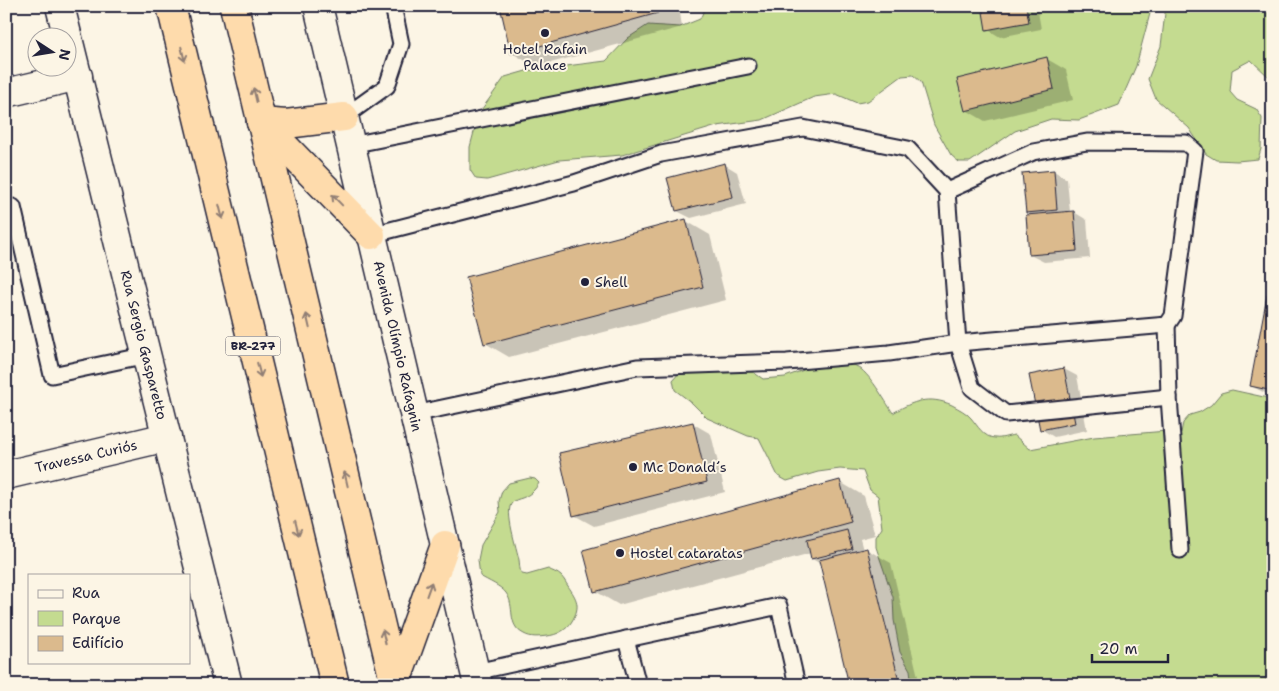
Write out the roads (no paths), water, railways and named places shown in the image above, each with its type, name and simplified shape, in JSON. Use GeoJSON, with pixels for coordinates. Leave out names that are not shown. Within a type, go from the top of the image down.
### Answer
{"type":"FeatureCollection","features":[{"type":"Feature","properties":{"kind":"highway","name":"BR-277"},"geometry":{"type":"LineString","coordinates":[[171,6],[335,685]]}},
{"type":"Feature","properties":{"kind":"highway"},"geometry":{"type":"LineString","coordinates":[[234,6],[395,685]]}},
{"type":"Feature","properties":{"kind":"highway"},"geometry":{"type":"LineString","coordinates":[[261,122],[286,124],[344,117]]}},
{"type":"Feature","properties":{"kind":"highway"},"geometry":{"type":"LineString","coordinates":[[261,122],[371,234]]}},
{"type":"Feature","properties":{"kind":"highway"},"geometry":{"type":"LineString","coordinates":[[395,685],[445,545]]}},
{"type":"Feature","properties":{"kind":"street","name":"Rua Sergio Gasparetto"},"geometry":{"type":"LineString","coordinates":[[60,6],[66,28]]}},
{"type":"Feature","properties":{"kind":"street","name":"Avenida Olímpio Rafagnin"},"geometry":{"type":"LineString","coordinates":[[318,6],[476,678]]}},
{"type":"Feature","properties":{"kind":"street","name":"Rua Sergio Gasparetto"},"geometry":{"type":"LineString","coordinates":[[78,76],[228,685]]}},
{"type":"Feature","properties":{"kind":"street"},"geometry":{"type":"LineString","coordinates":[[6,93],[70,78]]}},
{"type":"Feature","properties":{"kind":"street","name":"Travessa Curiós"},"geometry":{"type":"LineString","coordinates":[[6,475],[167,437]]}},
{"type":"Feature","properties":{"kind":"lane"},"geometry":{"type":"LineString","coordinates":[[344,117],[387,86],[401,44],[393,6]]}},
{"type":"Feature","properties":{"kind":"lane"},"geometry":{"type":"LineString","coordinates":[[351,145],[748,66]]}},
{"type":"Feature","properties":{"kind":"lane"},"geometry":{"type":"LineString","coordinates":[[371,234],[574,184],[661,154],[803,128],[908,149],[947,191],[958,343],[972,388],[1006,414],[1169,398]]}},
{"type":"Feature","properties":{"kind":"lane"},"geometry":{"type":"LineString","coordinates":[[947,191],[1033,152],[1087,142],[1186,143],[1195,151],[1172,316],[1167,325],[1169,398],[1180,550]]}},
{"type":"Feature","properties":{"kind":"lane"},"geometry":{"type":"LineString","coordinates":[[6,208],[13,207],[52,375],[147,355]]}},
{"type":"Feature","properties":{"kind":"lane"},"geometry":{"type":"LineString","coordinates":[[414,414],[637,367],[787,362],[958,343],[1167,325]]}},
{"type":"Feature","properties":{"kind":"lane"},"geometry":{"type":"LineString","coordinates":[[476,678],[626,639],[778,606],[797,685]]}},
{"type":"Feature","properties":{"kind":"lane"},"geometry":{"type":"LineString","coordinates":[[626,639],[638,685]]}},
{"type":"Feature","properties":{"kind":"place","name":"Hotel Rafain Palace"},"geometry":{"type":"Point","coordinates":[545,33]}},
{"type":"Feature","properties":{"kind":"place","name":"Shell"},"geometry":{"type":"Point","coordinates":[585,282]}},
{"type":"Feature","properties":{"kind":"place","name":"Mc Donald´s"},"geometry":{"type":"Point","coordinates":[633,467]}},
{"type":"Feature","properties":{"kind":"place","name":"Hostel cataratas"},"geometry":{"type":"Point","coordinates":[620,553]}}]}
